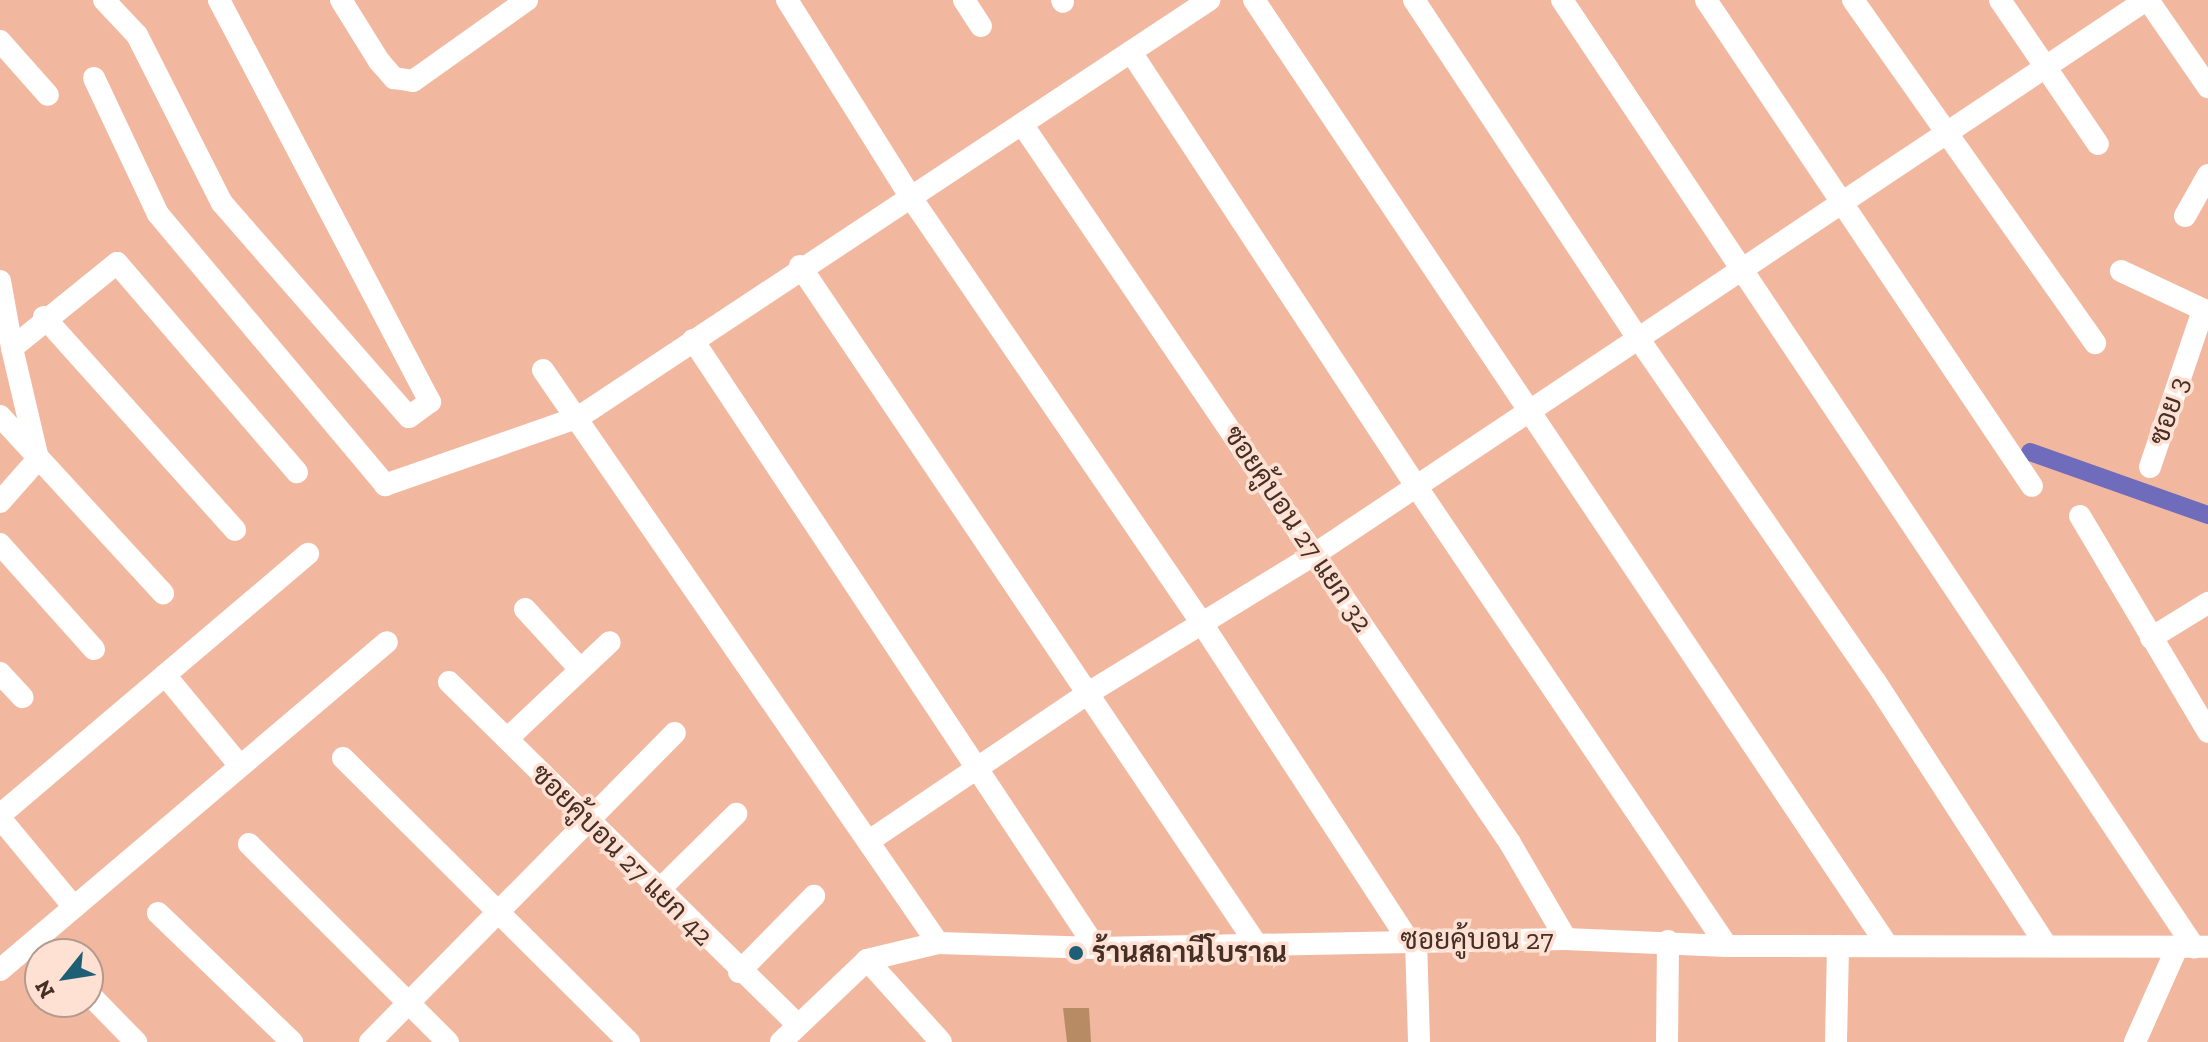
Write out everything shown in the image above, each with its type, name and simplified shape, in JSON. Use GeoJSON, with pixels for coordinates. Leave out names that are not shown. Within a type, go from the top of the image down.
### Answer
{"type":"FeatureCollection","features":[{"type":"Feature","properties":{"kind":"street"},"geometry":{"type":"LineString","coordinates":[[104,0],[137,35],[222,203],[409,417],[430,402],[219,0]]}},
{"type":"Feature","properties":{"kind":"street"},"geometry":{"type":"LineString","coordinates":[[341,0],[379,61],[394,78],[413,81],[512,4]]}},
{"type":"Feature","properties":{"kind":"street"},"geometry":{"type":"LineString","coordinates":[[787,0],[912,199],[1201,622],[1412,940],[1419,1042]]}},
{"type":"Feature","properties":{"kind":"street"},"geometry":{"type":"LineString","coordinates":[[964,0],[981,26]]}},
{"type":"Feature","properties":{"kind":"street"},"geometry":{"type":"LineString","coordinates":[[94,78],[158,214],[385,485],[579,417],[800,266],[912,199],[1209,0]]}},
{"type":"Feature","properties":{"kind":"street"},"geometry":{"type":"LineString","coordinates":[[1254,0],[1887,945]]}},
{"type":"Feature","properties":{"kind":"street"},"geometry":{"type":"LineString","coordinates":[[1414,0],[1636,335],[1875,681],[2046,945]]}},
{"type":"Feature","properties":{"kind":"street"},"geometry":{"type":"LineString","coordinates":[[1562,0],[2193,948],[2135,1042]]}},
{"type":"Feature","properties":{"kind":"street"},"geometry":{"type":"LineString","coordinates":[[1706,0],[2032,486]]}},
{"type":"Feature","properties":{"kind":"street"},"geometry":{"type":"LineString","coordinates":[[1853,0],[1943,133],[2095,343]]}},
{"type":"Feature","properties":{"kind":"street"},"geometry":{"type":"LineString","coordinates":[[2000,0],[2098,144]]}},
{"type":"Feature","properties":{"kind":"street"},"geometry":{"type":"LineString","coordinates":[[869,841],[1090,692],[1315,554],[1414,483],[1636,335],[2147,0],[2208,87]]}},
{"type":"Feature","properties":{"kind":"street"},"geometry":{"type":"LineString","coordinates":[[0,41],[48,95]]}},
{"type":"Feature","properties":{"kind":"street"},"geometry":{"type":"LineString","coordinates":[[1131,52],[1414,483],[1727,946]]}},
{"type":"Feature","properties":{"kind":"street","name":"ซอยคู้บอน 27 แยก 32"},"geometry":{"type":"LineString","coordinates":[[1022,124],[1510,843],[1566,939]]}},
{"type":"Feature","properties":{"kind":"street"},"geometry":{"type":"LineString","coordinates":[[2185,216],[2208,175]]}},
{"type":"Feature","properties":{"kind":"street"},"geometry":{"type":"LineString","coordinates":[[12,348],[44,317],[117,263],[297,472]]}},
{"type":"Feature","properties":{"kind":"street"},"geometry":{"type":"LineString","coordinates":[[800,266],[1090,692],[1255,942]]}},
{"type":"Feature","properties":{"kind":"street"},"geometry":{"type":"LineString","coordinates":[[2121,271],[2206,311]]}},
{"type":"Feature","properties":{"kind":"street"},"geometry":{"type":"LineString","coordinates":[[0,281],[38,459]]}},
{"type":"Feature","properties":{"kind":"street","name":"ซอย 3"},"geometry":{"type":"LineString","coordinates":[[2150,467],[2206,311]]}},
{"type":"Feature","properties":{"kind":"street"},"geometry":{"type":"LineString","coordinates":[[44,317],[235,530]]}},
{"type":"Feature","properties":{"kind":"street"},"geometry":{"type":"LineString","coordinates":[[693,340],[1096,948]]}},
{"type":"Feature","properties":{"kind":"street"},"geometry":{"type":"LineString","coordinates":[[543,370],[579,417],[938,943]]}},
{"type":"Feature","properties":{"kind":"street"},"geometry":{"type":"LineString","coordinates":[[0,416],[163,593]]}},
{"type":"Feature","properties":{"kind":"street"},"geometry":{"type":"LineString","coordinates":[[0,502],[38,459]]}},
{"type":"Feature","properties":{"kind":"street"},"geometry":{"type":"LineString","coordinates":[[2080,516],[2208,732]]}},
{"type":"Feature","properties":{"kind":"street"},"geometry":{"type":"LineString","coordinates":[[0,544],[94,649]]}},
{"type":"Feature","properties":{"kind":"street"},"geometry":{"type":"LineString","coordinates":[[74,907],[0,816],[308,554]]}},
{"type":"Feature","properties":{"kind":"street"},"geometry":{"type":"LineString","coordinates":[[2151,638],[2208,603]]}},
{"type":"Feature","properties":{"kind":"street"},"geometry":{"type":"LineString","coordinates":[[525,609],[580,669]]}},
{"type":"Feature","properties":{"kind":"street"},"geometry":{"type":"LineString","coordinates":[[0,970],[387,642]]}},
{"type":"Feature","properties":{"kind":"street"},"geometry":{"type":"LineString","coordinates":[[507,739],[610,642]]}},
{"type":"Feature","properties":{"kind":"street"},"geometry":{"type":"LineString","coordinates":[[0,673],[22,697]]}},
{"type":"Feature","properties":{"kind":"street"},"geometry":{"type":"LineString","coordinates":[[165,675],[240,766]]}},
{"type":"Feature","properties":{"kind":"street","name":"ซอยคู้บอน 27 แยก 42"},"geometry":{"type":"LineString","coordinates":[[449,682],[739,972],[798,1025]]}},
{"type":"Feature","properties":{"kind":"street"},"geometry":{"type":"LineString","coordinates":[[370,1042],[585,820],[675,733]]}},
{"type":"Feature","properties":{"kind":"street"},"geometry":{"type":"LineString","coordinates":[[343,758],[629,1042]]}},
{"type":"Feature","properties":{"kind":"street"},"geometry":{"type":"LineString","coordinates":[[658,891],[736,814]]}},
{"type":"Feature","properties":{"kind":"street"},"geometry":{"type":"LineString","coordinates":[[249,844],[448,1042]]}},
{"type":"Feature","properties":{"kind":"street"},"geometry":{"type":"LineString","coordinates":[[739,972],[814,896]]}},
{"type":"Feature","properties":{"kind":"street"},"geometry":{"type":"LineString","coordinates":[[158,913],[292,1042]]}},
{"type":"Feature","properties":{"kind":"street","name":"ซอยคู้บอน 27"},"geometry":{"type":"LineString","coordinates":[[781,1042],[867,960],[938,943],[1096,948],[1255,942],[1566,939],[1668,941],[1727,946],[2193,948]]}},
{"type":"Feature","properties":{"kind":"street"},"geometry":{"type":"LineString","coordinates":[[1667,1042],[1668,941]]}},
{"type":"Feature","properties":{"kind":"street"},"geometry":{"type":"LineString","coordinates":[[1836,1042],[1838,946]]}},
{"type":"Feature","properties":{"kind":"street"},"geometry":{"type":"LineString","coordinates":[[867,960],[941,1042]]}},
{"type":"Feature","properties":{"kind":"street"},"geometry":{"type":"LineString","coordinates":[[104,1009],[136,1042]]}},
{"type":"Feature","properties":{"kind":"building"},"geometry":{"type":"Polygon","coordinates":[[[1063,1008],[1089,1008],[1091,1042],[1067,1042],[1063,1008]]]}},
{"type":"Feature","properties":{"kind":"waterway"},"geometry":{"type":"LineString","coordinates":[[2030,452],[2208,515]]}},
{"type":"Feature","properties":{"kind":"place","name":"ร้านสถานีโบราณ"},"geometry":{"type":"Point","coordinates":[1076,953]}}]}
